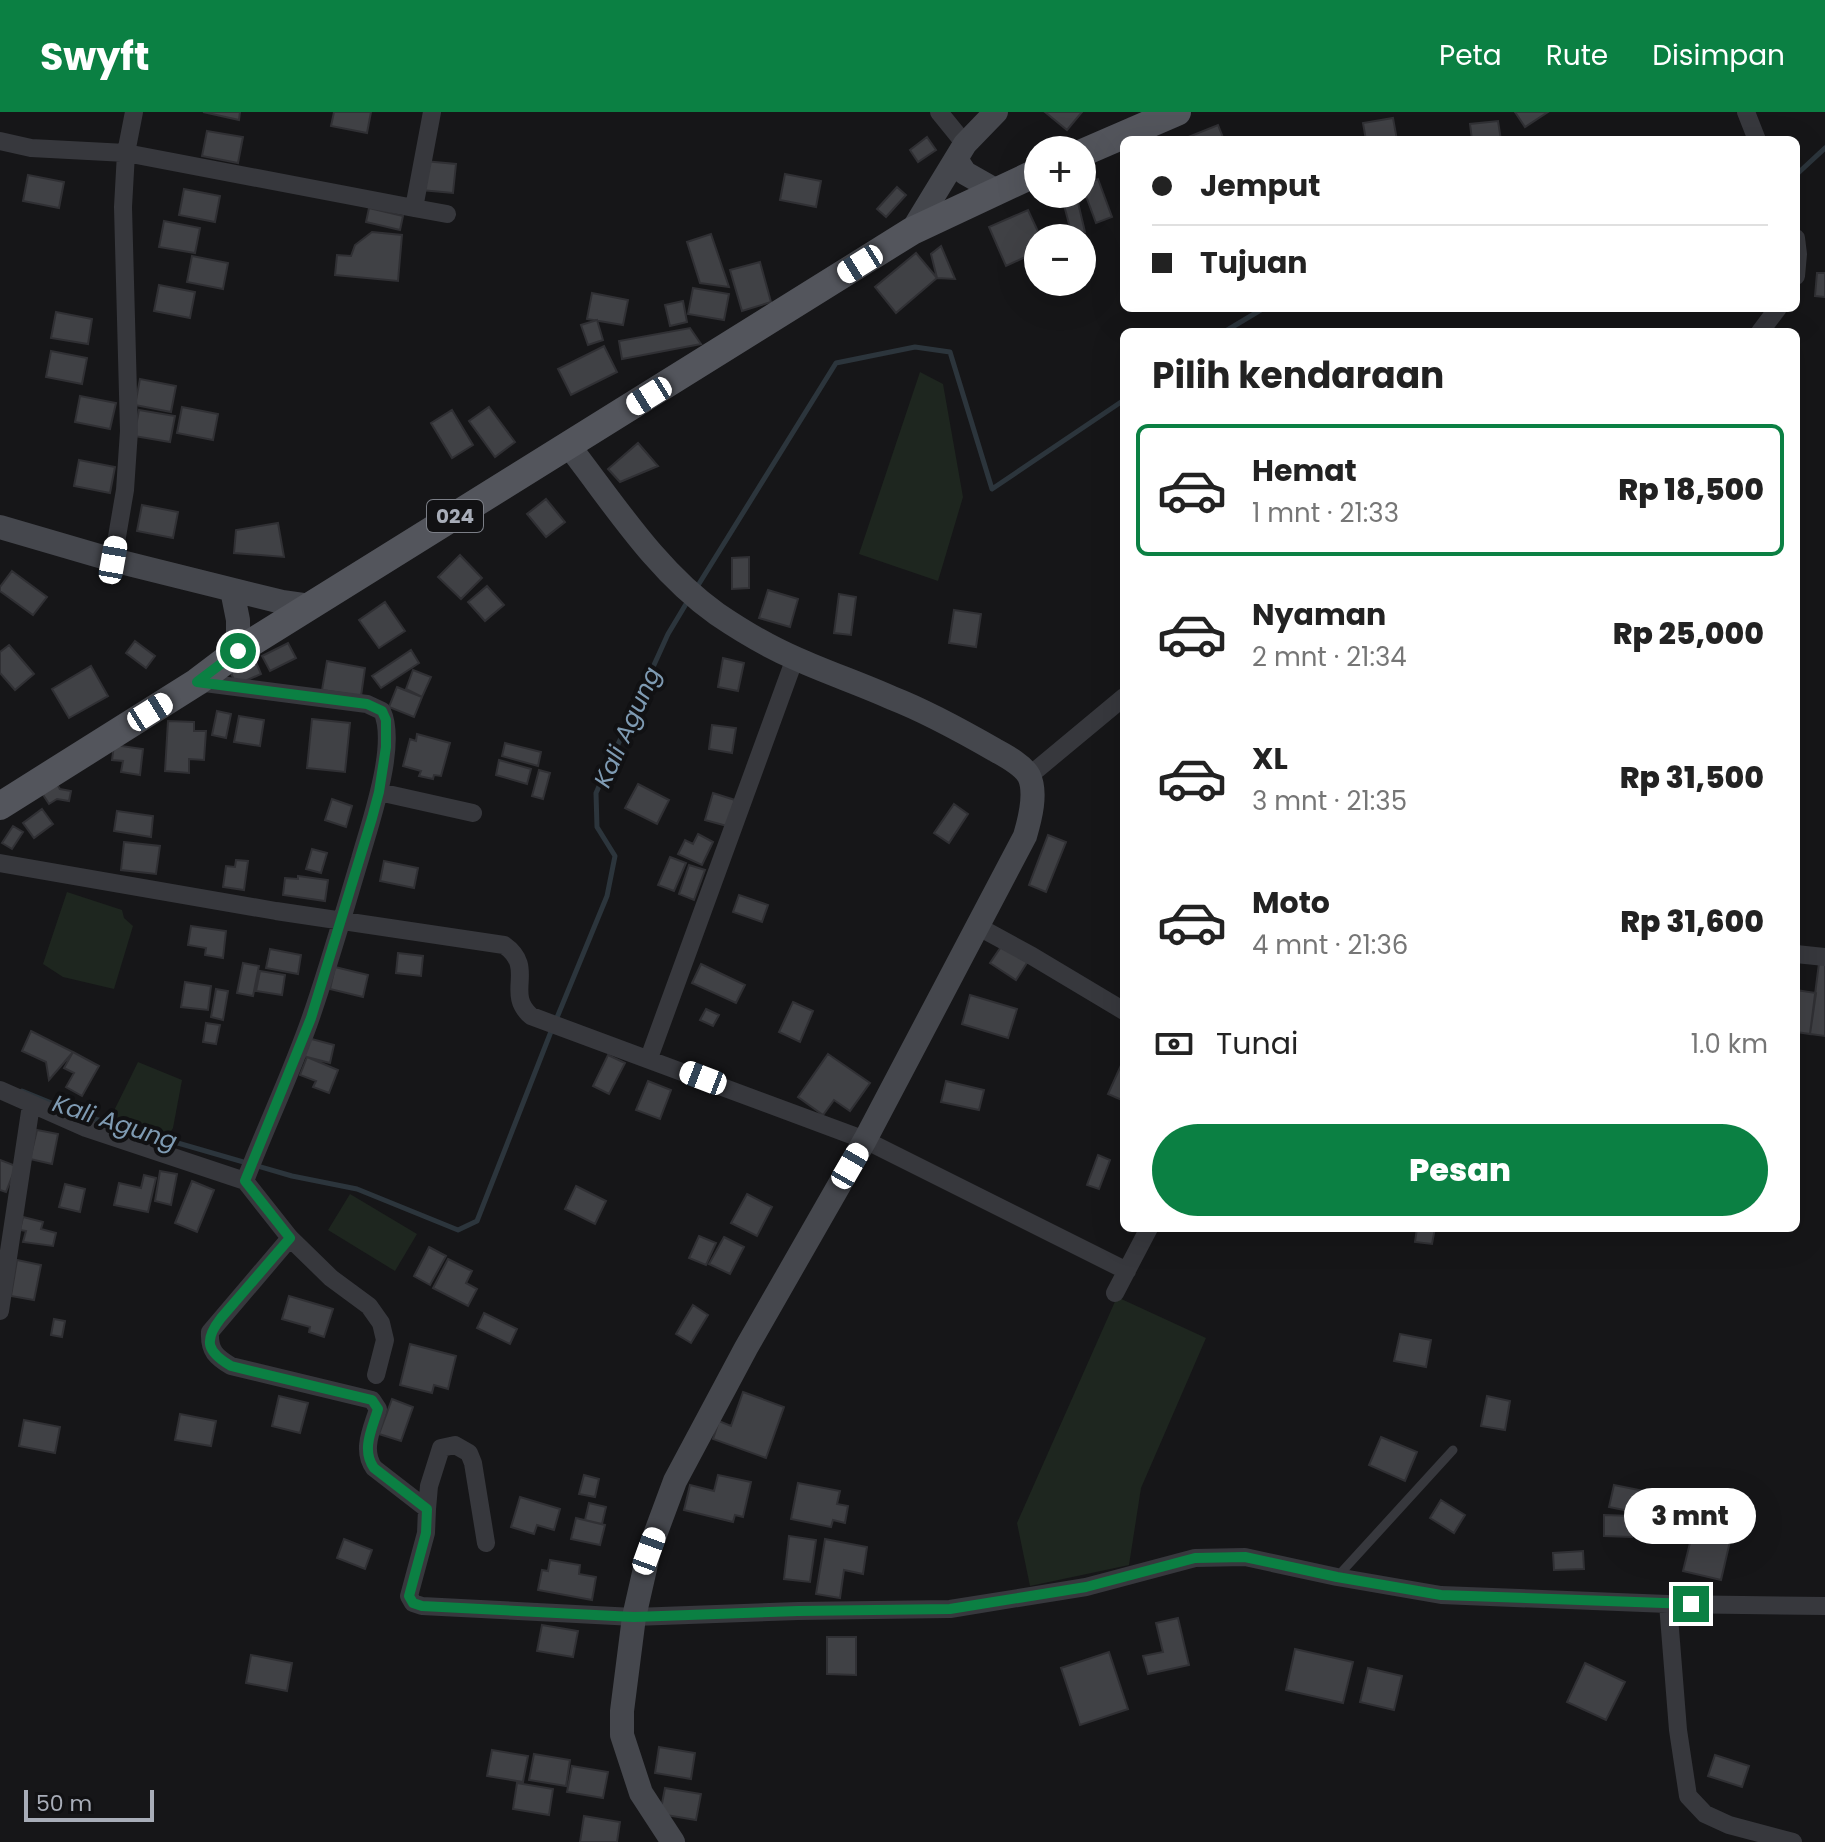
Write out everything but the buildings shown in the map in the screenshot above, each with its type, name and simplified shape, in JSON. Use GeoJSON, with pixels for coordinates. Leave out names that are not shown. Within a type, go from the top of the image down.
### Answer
{"type":"FeatureCollection","features":[{"type":"Feature","properties":{"kind":"main road"},"geometry":{"type":"LineString","coordinates":[[1121,136],[1177,112]]}},
{"type":"Feature","properties":{"kind":"main road"},"geometry":{"type":"LineString","coordinates":[[1096,147],[1120,137]]}},
{"type":"Feature","properties":{"kind":"main road","name":"024"},"geometry":{"type":"LineString","coordinates":[[0,806],[197,682],[238,651],[912,231],[1024,178]]}},
{"type":"Feature","properties":{"kind":"street"},"geometry":{"type":"LineString","coordinates":[[113,560],[125,490],[129,431],[123,260],[126,153],[134,112]]}},
{"type":"Feature","properties":{"kind":"street"},"geometry":{"type":"LineString","coordinates":[[414,208],[432,112]]}},
{"type":"Feature","properties":{"kind":"street"},"geometry":{"type":"LineString","coordinates":[[939,112],[960,151],[965,173],[995,190]]}},
{"type":"Feature","properties":{"kind":"street"},"geometry":{"type":"LineString","coordinates":[[912,231],[960,151],[996,112]]}},
{"type":"Feature","properties":{"kind":"street"},"geometry":{"type":"LineString","coordinates":[[1746,112],[1755,136]]}},
{"type":"Feature","properties":{"kind":"street"},"geometry":{"type":"LineString","coordinates":[[0,141],[31,148],[126,153],[447,214]]}},
{"type":"Feature","properties":{"kind":"street"},"geometry":{"type":"LineString","coordinates":[[569,446],[641,541],[693,593],[745,632],[795,658],[896,699],[969,735],[1013,761],[1029,776],[1030,819],[1025,836],[865,1140],[746,1348],[675,1481],[649,1551],[634,1617],[622,1711],[622,1735],[641,1793],[673,1842]]}},
{"type":"Feature","properties":{"kind":"street"},"geometry":{"type":"LineString","coordinates":[[0,527],[113,560],[310,606]]}},
{"type":"Feature","properties":{"kind":"street"},"geometry":{"type":"LineString","coordinates":[[232,590],[238,620],[238,651]]}},
{"type":"Feature","properties":{"kind":"street"},"geometry":{"type":"LineString","coordinates":[[649,1058],[795,658]]}},
{"type":"Feature","properties":{"kind":"street"},"geometry":{"type":"LineString","coordinates":[[197,682],[367,704],[382,711],[386,720],[386,747],[379,792],[342,920],[311,1018],[247,1178]]}},
{"type":"Feature","properties":{"kind":"street"},"geometry":{"type":"LineString","coordinates":[[1029,776],[1120,700]]}},
{"type":"Feature","properties":{"kind":"street"},"geometry":{"type":"LineString","coordinates":[[379,792],[473,813]]}},
{"type":"Feature","properties":{"kind":"street"},"geometry":{"type":"LineString","coordinates":[[0,863],[276,911],[504,945],[516,953],[520,967],[519,1001],[531,1016],[865,1140],[1127,1271]]}},
{"type":"Feature","properties":{"kind":"street"},"geometry":{"type":"LineString","coordinates":[[977,926],[1120,1009]]}},
{"type":"Feature","properties":{"kind":"street"},"geometry":{"type":"LineString","coordinates":[[1800,954],[1825,957]]}},
{"type":"Feature","properties":{"kind":"street"},"geometry":{"type":"LineString","coordinates":[[0,1090],[100,1133],[247,1178],[290,1238],[331,1278],[369,1306],[381,1323],[385,1340],[376,1375]]}},
{"type":"Feature","properties":{"kind":"street"},"geometry":{"type":"LineString","coordinates":[[0,1311],[26,1102]]}},
{"type":"Feature","properties":{"kind":"street"},"geometry":{"type":"LineString","coordinates":[[1115,1293],[1147,1232]]}},
{"type":"Feature","properties":{"kind":"street"},"geometry":{"type":"LineString","coordinates":[[290,1238],[210,1332],[210,1346],[216,1357],[231,1366],[372,1400],[378,1409],[366,1451],[367,1459],[374,1468],[427,1509]]}},
{"type":"Feature","properties":{"kind":"street"},"geometry":{"type":"LineString","coordinates":[[486,1543],[469,1453],[455,1445],[441,1448],[429,1486],[426,1533],[409,1596],[413,1603],[422,1606],[634,1617],[950,1609],[1086,1587],[1195,1558],[1245,1557],[1441,1595],[1668,1604],[1825,1606]]}},
{"type":"Feature","properties":{"kind":"street"},"geometry":{"type":"LineString","coordinates":[[1668,1604],[1678,1730],[1688,1796],[1705,1814],[1729,1825],[1793,1842]]}},
{"type":"Feature","properties":{"kind":"lane"},"geometry":{"type":"LineString","coordinates":[[1337,1577],[1453,1450]]}},
{"type":"Feature","properties":{"kind":"shaded area"},"geometry":{"type":"Polygon","coordinates":[[[920,372],[943,384],[963,497],[938,581],[859,554],[920,372]]]}},
{"type":"Feature","properties":{"kind":"shaded area"},"geometry":{"type":"Polygon","coordinates":[[[67,892],[122,910],[124,918],[133,926],[114,989],[63,977],[43,964],[67,892]]]}},
{"type":"Feature","properties":{"kind":"shaded area"},"geometry":{"type":"Polygon","coordinates":[[[138,1062],[182,1080],[173,1128],[159,1151],[104,1131],[138,1062]]]}},
{"type":"Feature","properties":{"kind":"shaded area"},"geometry":{"type":"Polygon","coordinates":[[[350,1194],[417,1234],[395,1271],[328,1230],[350,1194]]]}},
{"type":"Feature","properties":{"kind":"shaded area"},"geometry":{"type":"Polygon","coordinates":[[[1117,1297],[1206,1338],[1141,1488],[1129,1565],[1030,1586],[1017,1523],[1117,1297]]]}},
{"type":"Feature","properties":{"kind":"waterway","name":"Kali Agung"},"geometry":{"type":"LineString","coordinates":[[1800,171],[1825,148]]}},
{"type":"Feature","properties":{"kind":"waterway","name":"Kali Agung"},"geometry":{"type":"LineString","coordinates":[[1231,328],[1257,312]]}},
{"type":"Feature","properties":{"kind":"waterway","name":"Kali Agung"},"geometry":{"type":"LineString","coordinates":[[697,587],[836,363],[915,347],[950,352],[992,489],[1120,403]]}},
{"type":"Feature","properties":{"kind":"waterway","name":"Kali Agung"},"geometry":{"type":"LineString","coordinates":[[556,1020],[607,896],[615,856],[597,827],[596,793],[668,634],[689,599]]}},
{"type":"Feature","properties":{"kind":"waterway","name":"Kali Agung"},"geometry":{"type":"LineString","coordinates":[[22,1091],[81,1115],[292,1176],[357,1189],[458,1230],[477,1221],[552,1029]]}},
{"type":"Feature","properties":{"kind":"route"},"geometry":{"type":"LineString","coordinates":[[238,651],[197,682],[367,704],[382,711],[386,720],[386,747],[379,792],[311,1018],[245,1181],[290,1238],[210,1332],[210,1346],[216,1357],[231,1366],[372,1400],[377,1404],[366,1451],[367,1459],[374,1468],[427,1509],[426,1533],[409,1596],[413,1603],[422,1606],[634,1617],[950,1609],[1086,1587],[1195,1558],[1245,1557],[1441,1595],[1691,1604]]}}]}
